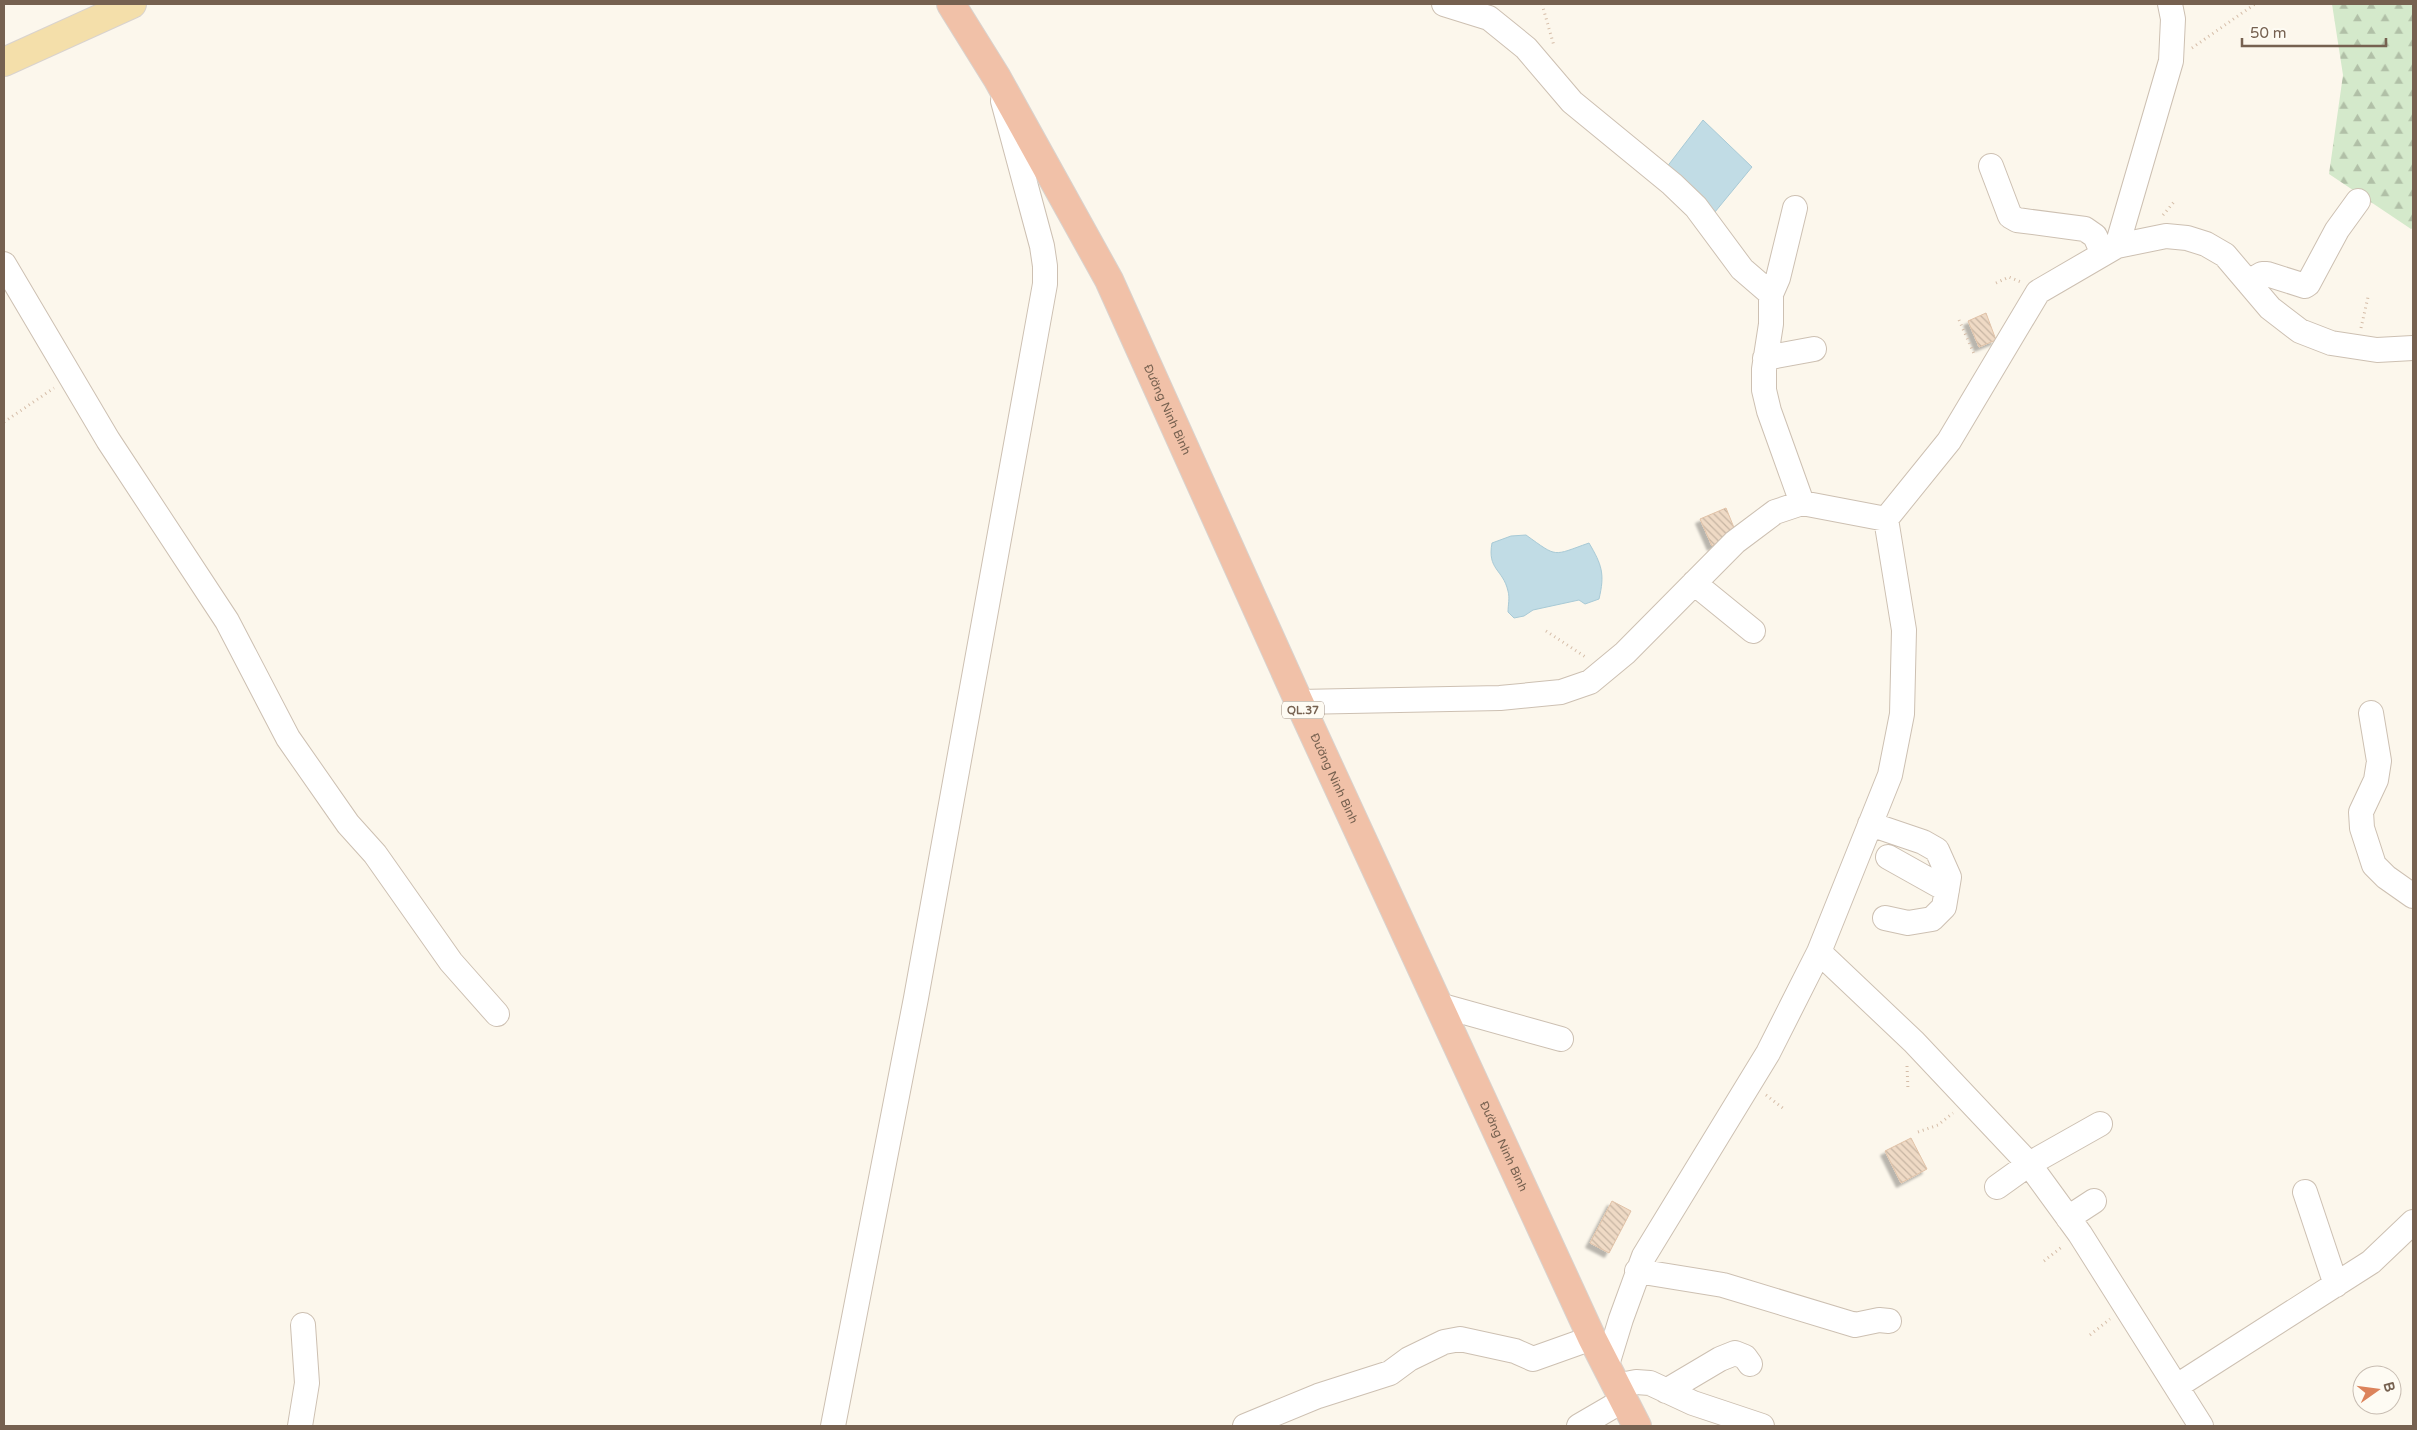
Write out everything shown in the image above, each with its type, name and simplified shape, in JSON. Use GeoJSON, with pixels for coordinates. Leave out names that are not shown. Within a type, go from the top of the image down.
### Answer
{"type":"FeatureCollection","features":[{"type":"Feature","properties":{"kind":"highway","name":"Đường Ninh Bình"},"geometry":{"type":"LineString","coordinates":[[952,4],[997,78],[1110,280],[1299,702],[1592,1338],[1637,1426]]}},
{"type":"Feature","properties":{"kind":"main road"},"geometry":{"type":"LineString","coordinates":[[4,62],[132,4]]}},
{"type":"Feature","properties":{"kind":"street"},"geometry":{"type":"LineString","coordinates":[[1444,4],[1489,18],[1526,48],[1572,102],[1672,184],[1696,207],[1742,269],[1771,294]]}},
{"type":"Feature","properties":{"kind":"street"},"geometry":{"type":"LineString","coordinates":[[2110,250],[2171,61],[2173,19],[2170,4]]}},
{"type":"Feature","properties":{"kind":"street"},"geometry":{"type":"LineString","coordinates":[[833,1426],[916,998],[1045,284],[1042,246],[997,78]]}},
{"type":"Feature","properties":{"kind":"street"},"geometry":{"type":"LineString","coordinates":[[1991,166],[2010,216],[2017,220],[2085,229],[2110,250]]}},
{"type":"Feature","properties":{"kind":"street"},"geometry":{"type":"LineString","coordinates":[[2248,282],[2262,274],[2267,274],[2304,286],[2308,284],[2337,230],[2358,200]]}},
{"type":"Feature","properties":{"kind":"street"},"geometry":{"type":"LineString","coordinates":[[1795,208],[1778,278],[1771,294],[1771,324],[1765,358],[1764,390],[1769,411],[1802,503]]}},
{"type":"Feature","properties":{"kind":"street"},"geometry":{"type":"LineString","coordinates":[[1579,1426],[1615,1385],[1637,1271],[1654,1237],[1768,1053],[1819,952],[1890,775],[1898,741],[1904,690],[1904,630],[1886,519],[1949,441],[2038,292],[2110,250],[2166,236],[2187,238],[2206,244],[2225,255],[2270,308],[2300,331],[2330,343],[2390,350],[2413,348]]}},
{"type":"Feature","properties":{"kind":"street"},"geometry":{"type":"LineString","coordinates":[[4,264],[108,440],[227,621],[293,746],[348,824],[381,862],[452,962],[497,1014]]}},
{"type":"Feature","properties":{"kind":"street"},"geometry":{"type":"LineString","coordinates":[[1765,358],[1814,349]]}},
{"type":"Feature","properties":{"kind":"street"},"geometry":{"type":"LineString","coordinates":[[1299,702],[1500,698],[1561,692],[1590,682],[1605,670],[1625,653],[1734,542],[1775,512],[1802,503],[1886,519]]}},
{"type":"Feature","properties":{"kind":"street"},"geometry":{"type":"LineString","coordinates":[[1694,583],[1753,630]]}},
{"type":"Feature","properties":{"kind":"street"},"geometry":{"type":"LineString","coordinates":[[2371,713],[2379,761],[2376,780],[2361,812],[2362,828],[2374,865],[2386,878],[2413,896]]}},
{"type":"Feature","properties":{"kind":"street"},"geometry":{"type":"LineString","coordinates":[[1870,824],[1923,842],[1937,850],[1949,877],[1942,911],[1932,919],[1908,924],[1885,918]]}},
{"type":"Feature","properties":{"kind":"street"},"geometry":{"type":"LineString","coordinates":[[1888,857],[1947,890]]}},
{"type":"Feature","properties":{"kind":"street"},"geometry":{"type":"LineString","coordinates":[[1819,952],[1914,1042],[2029,1164],[2068,1218],[2201,1426]]}},
{"type":"Feature","properties":{"kind":"street"},"geometry":{"type":"LineString","coordinates":[[1439,1005],[1561,1039]]}},
{"type":"Feature","properties":{"kind":"street"},"geometry":{"type":"LineString","coordinates":[[1997,1187],[2029,1164],[2100,1124]]}},
{"type":"Feature","properties":{"kind":"street"},"geometry":{"type":"LineString","coordinates":[[2305,1192],[2336,1285]]}},
{"type":"Feature","properties":{"kind":"street"},"geometry":{"type":"LineString","coordinates":[[2068,1218],[2094,1201]]}},
{"type":"Feature","properties":{"kind":"street"},"geometry":{"type":"LineString","coordinates":[[2177,1386],[2371,1262],[2413,1222]]}},
{"type":"Feature","properties":{"kind":"street"},"geometry":{"type":"LineString","coordinates":[[1637,1271],[1723,1285],[1854,1325],[1878,1320],[1889,1321]]}},
{"type":"Feature","properties":{"kind":"street"},"geometry":{"type":"LineString","coordinates":[[300,1426],[307,1383],[303,1325]]}},
{"type":"Feature","properties":{"kind":"street"},"geometry":{"type":"LineString","coordinates":[[1245,1426],[1318,1396],[1390,1372],[1409,1359],[1444,1342],[1460,1339],[1468,1340],[1514,1351],[1533,1359],[1592,1338]]}},
{"type":"Feature","properties":{"kind":"street"},"geometry":{"type":"LineString","coordinates":[[1666,1391],[1720,1359],[1735,1353],[1745,1357],[1750,1364]]}},
{"type":"Feature","properties":{"kind":"street"},"geometry":{"type":"LineString","coordinates":[[1615,1385],[1636,1382],[1650,1383],[1693,1403],[1762,1426]]}},
{"type":"Feature","properties":{"kind":"path"},"geometry":{"type":"LineString","coordinates":[[2173,44],[2192,48],[2255,4]]}},
{"type":"Feature","properties":{"kind":"path"},"geometry":{"type":"LineString","coordinates":[[2357,347],[2368,297]]}},
{"type":"Feature","properties":{"kind":"path"},"geometry":{"type":"LineString","coordinates":[[1959,320],[1974,354],[1990,371]]}},
{"type":"Feature","properties":{"kind":"path"},"geometry":{"type":"LineString","coordinates":[[4,422],[70,376]]}},
{"type":"Feature","properties":{"kind":"path"},"geometry":{"type":"LineString","coordinates":[[1546,630],[1605,670]]}},
{"type":"Feature","properties":{"kind":"path"},"geometry":{"type":"LineString","coordinates":[[1918,1132],[1938,1125],[1968,1100]]}},
{"type":"Feature","properties":{"kind":"green space"},"geometry":{"type":"Polygon","coordinates":[[[2332,4],[2413,4],[2413,228],[2411,229],[2329,174],[2343,75],[2332,4]]]}},
{"type":"Feature","properties":{"kind":"water"},"geometry":{"type":"Polygon","coordinates":[[[1703,120],[1752,167],[1710,218],[1663,172],[1703,120]]]}},
{"type":"Feature","properties":{"kind":"water"},"geometry":{"type":"Polygon","coordinates":[[[1526,535],[1544,548],[1556,552],[1589,543],[1601,570],[1602,583],[1599,599],[1585,604],[1579,600],[1533,610],[1524,616],[1514,618],[1508,612],[1509,596],[1506,584],[1492,559],[1492,543],[1511,536],[1526,535]]]}},
{"type":"Feature","properties":{"kind":"building"},"geometry":{"type":"Polygon","coordinates":[[[1986,313],[1996,340],[1979,347],[1968,321],[1986,313]]]}},
{"type":"Feature","properties":{"kind":"building"},"geometry":{"type":"Polygon","coordinates":[[[1726,508],[1737,535],[1712,546],[1700,519],[1726,508]]]}},
{"type":"Feature","properties":{"kind":"building"},"geometry":{"type":"Polygon","coordinates":[[[1911,1138],[1927,1169],[1901,1183],[1885,1151],[1911,1138]]]}},
{"type":"Feature","properties":{"kind":"building"},"geometry":{"type":"Polygon","coordinates":[[[1612,1201],[1631,1211],[1609,1253],[1590,1243],[1612,1201]]]}}]}
